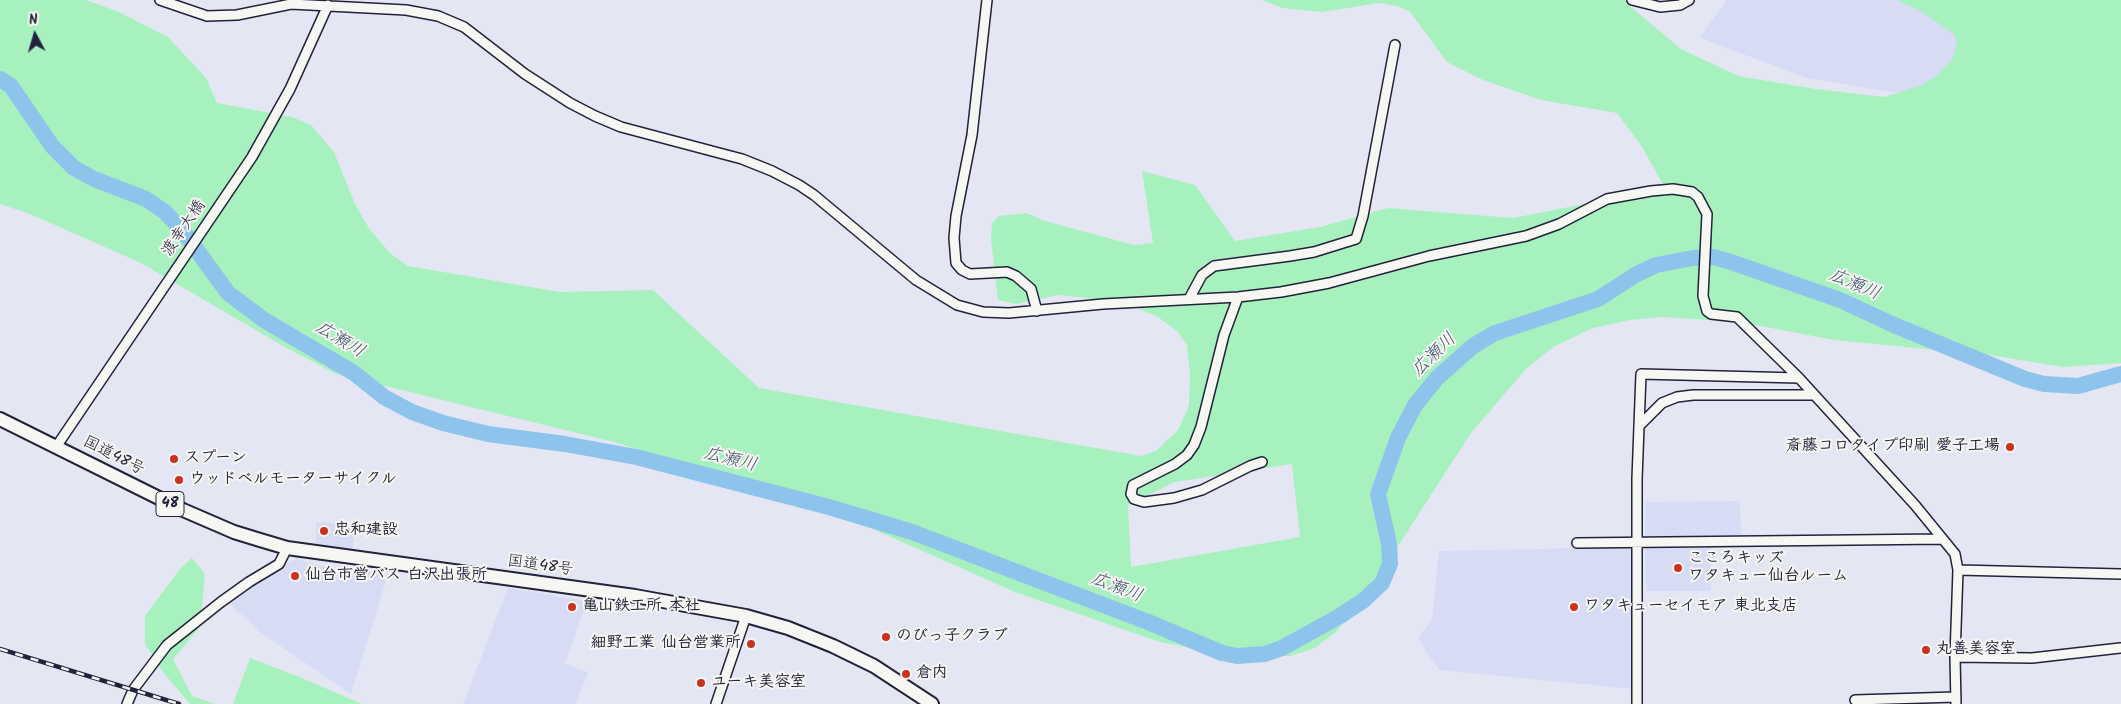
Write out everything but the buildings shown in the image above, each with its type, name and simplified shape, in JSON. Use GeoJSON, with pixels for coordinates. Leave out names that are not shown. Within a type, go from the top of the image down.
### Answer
{"type":"FeatureCollection","features":[{"type":"Feature","properties":{"kind":"highway","name":"国道48号"},"geometry":{"type":"LineString","coordinates":[[0,419],[183,510],[234,532],[287,548],[635,596],[746,616],[788,628],[833,646],[874,666],[932,704]]}},
{"type":"Feature","properties":{"kind":"street"},"geometry":{"type":"LineString","coordinates":[[160,0],[207,16],[237,16],[291,4],[406,10],[433,14],[476,34],[524,74],[570,103],[595,116],[621,128],[742,159],[772,171],[799,185],[814,195],[916,280],[957,305],[983,312],[1009,313],[1238,297],[1281,292],[1329,283],[1429,256],[1526,236],[1559,224],[1607,199],[1629,194],[1673,189],[1688,190],[1695,194],[1707,214],[1704,305],[1711,314],[1737,316],[1799,378],[1915,505],[1955,554],[1958,570],[1955,657],[1956,701],[1856,700]]}},
{"type":"Feature","properties":{"kind":"street"},"geometry":{"type":"LineString","coordinates":[[987,0],[972,135],[956,216],[954,238],[956,263],[962,270],[970,274],[1007,272],[1016,276],[1031,289],[1037,311]]}},
{"type":"Feature","properties":{"kind":"street"},"geometry":{"type":"LineString","coordinates":[[1632,0],[1660,7],[1680,5],[1689,0]]}},
{"type":"Feature","properties":{"kind":"street","name":"渡幸大橋"},"geometry":{"type":"LineString","coordinates":[[56,447],[247,163],[290,89],[328,5]]}},
{"type":"Feature","properties":{"kind":"street"},"geometry":{"type":"LineString","coordinates":[[1189,299],[1202,275],[1214,266],[1290,256],[1356,239],[1363,216],[1395,46]]}},
{"type":"Feature","properties":{"kind":"street"},"geometry":{"type":"LineString","coordinates":[[1238,297],[1224,335],[1201,427],[1194,444],[1187,455],[1175,464],[1133,485],[1131,494],[1134,499],[1144,502],[1174,498],[1202,490],[1262,462]]}},
{"type":"Feature","properties":{"kind":"street"},"geometry":{"type":"LineString","coordinates":[[1637,704],[1637,543],[1641,374],[1799,378]]}},
{"type":"Feature","properties":{"kind":"street"},"geometry":{"type":"LineString","coordinates":[[1639,426],[1662,404],[1677,397],[1693,395],[1813,395]]}},
{"type":"Feature","properties":{"kind":"street"},"geometry":{"type":"LineString","coordinates":[[1577,543],[1942,539]]}},
{"type":"Feature","properties":{"kind":"street"},"geometry":{"type":"LineString","coordinates":[[127,704],[133,690],[167,645],[221,602],[279,564],[287,548]]}},
{"type":"Feature","properties":{"kind":"street"},"geometry":{"type":"LineString","coordinates":[[1958,570],[2121,574]]}},
{"type":"Feature","properties":{"kind":"street"},"geometry":{"type":"LineString","coordinates":[[716,704],[746,616]]}},
{"type":"Feature","properties":{"kind":"street"},"geometry":{"type":"LineString","coordinates":[[1955,657],[2032,658],[2120,648]]}},
{"type":"Feature","properties":{"kind":"shaded area"},"geometry":{"type":"Polygon","coordinates":[[[1726,0],[2121,0],[1986,108],[1807,78],[1700,38],[1726,0]]]}},
{"type":"Feature","properties":{"kind":"shaded area"},"geometry":{"type":"Polygon","coordinates":[[[1740,501],[1741,535],[1645,537],[1646,502],[1740,501]]]}},
{"type":"Feature","properties":{"kind":"shaded area"},"geometry":{"type":"Polygon","coordinates":[[[317,522],[355,524],[353,549],[315,544],[317,522]]]}},
{"type":"Feature","properties":{"kind":"shaded area","name":"こころキッズ ワタキュー仙台ルーム"},"geometry":{"type":"Polygon","coordinates":[[[1645,545],[1711,545],[1711,591],[1646,591],[1645,545]]]}},
{"type":"Feature","properties":{"kind":"shaded area"},"geometry":{"type":"Polygon","coordinates":[[[1633,547],[1634,689],[1439,670],[1418,639],[1432,620],[1439,551],[1633,547]]]}},
{"type":"Feature","properties":{"kind":"shaded area"},"geometry":{"type":"Polygon","coordinates":[[[295,559],[326,567],[388,574],[351,694],[260,632],[229,603],[295,559]]]}},
{"type":"Feature","properties":{"kind":"shaded area"},"geometry":{"type":"Polygon","coordinates":[[[508,588],[587,601],[565,664],[588,672],[576,704],[463,704],[508,588]]]}},
{"type":"Feature","properties":{"kind":"green space"},"geometry":{"type":"Polygon","coordinates":[[[0,0],[86,0],[119,12],[168,37],[206,78],[217,103],[292,117],[311,125],[334,152],[355,204],[370,230],[391,254],[408,266],[560,292],[653,290],[759,388],[1141,456],[1156,451],[1178,430],[1189,405],[1190,375],[1187,345],[1177,331],[1158,317],[1124,302],[1059,295],[1016,304],[998,300],[991,239],[992,223],[999,216],[1026,213],[1045,221],[1134,245],[1153,243],[1142,171],[1195,185],[1235,241],[1320,227],[1388,208],[1513,218],[1665,188],[1642,147],[1617,113],[1541,100],[1483,80],[1447,62],[1410,12],[1397,6],[1379,3],[1322,12],[1282,8],[1262,0],[1624,0],[1681,49],[1738,76],[1816,89],[1884,97],[1920,86],[1939,74],[1953,58],[1957,43],[1954,34],[1919,10],[1896,0],[2121,0],[2121,363],[2063,367],[1990,355],[1834,340],[1740,322],[1660,317],[1630,320],[1593,328],[1553,347],[1526,369],[1471,433],[1389,560],[1337,631],[1315,648],[1290,656],[1230,655],[1160,642],[1015,592],[841,515],[614,442],[336,374],[283,346],[141,263],[30,214],[0,204],[0,0]],[[1292,464],[1175,482],[1128,505],[1131,567],[1300,537],[1292,464]]]}},
{"type":"Feature","properties":{"kind":"green space"},"geometry":{"type":"Polygon","coordinates":[[[192,558],[205,574],[200,627],[173,659],[192,696],[215,704],[190,704],[163,672],[145,644],[145,616],[179,570],[192,558]]]}},
{"type":"Feature","properties":{"kind":"green space"},"geometry":{"type":"Polygon","coordinates":[[[250,658],[302,678],[362,704],[233,704],[250,658]]]}},
{"type":"Feature","properties":{"kind":"waterway","name":"広瀬川"},"geometry":{"type":"LineString","coordinates":[[0,79],[11,86],[52,146],[74,168],[94,179],[146,199],[165,212],[183,231],[228,293],[264,320],[354,373],[384,397],[412,412],[443,423],[488,434],[565,444],[636,457],[829,507],[912,532],[1148,622],[1222,653],[1237,656],[1265,654],[1282,648],[1340,616],[1364,600],[1382,583],[1390,564],[1389,544],[1378,494],[1398,438],[1415,405],[1438,377],[1473,346],[1495,333],[1598,299],[1637,274],[1656,265],[1693,258],[1713,257],[1731,262],[1840,300],[1894,325],[2025,379],[2044,384],[2078,386],[2121,374]]}},
{"type":"Feature","properties":{"kind":"railway"},"geometry":{"type":"LineString","coordinates":[[0,649],[179,704]]}},
{"type":"Feature","properties":{"kind":"place","name":"斎藤コロタイプ印刷 愛子工場"},"geometry":{"type":"Point","coordinates":[2010,447]}},
{"type":"Feature","properties":{"kind":"place","name":"スプーン"},"geometry":{"type":"Point","coordinates":[174,459]}},
{"type":"Feature","properties":{"kind":"place","name":"ウッドベルモーターサイクル"},"geometry":{"type":"Point","coordinates":[179,480]}},
{"type":"Feature","properties":{"kind":"place","name":"忠和建設"},"geometry":{"type":"Point","coordinates":[324,531]}},
{"type":"Feature","properties":{"kind":"place","name":"こころキッズ ワタキュー仙台ルーム"},"geometry":{"type":"Point","coordinates":[1678,568]}},
{"type":"Feature","properties":{"kind":"place","name":"仙台市営バス 白沢出張所"},"geometry":{"type":"Point","coordinates":[295,576]}},
{"type":"Feature","properties":{"kind":"place","name":"亀山鉄工所 本社"},"geometry":{"type":"Point","coordinates":[572,607]}},
{"type":"Feature","properties":{"kind":"place","name":"ワタキューセイモア 東北支店"},"geometry":{"type":"Point","coordinates":[1574,607]}},
{"type":"Feature","properties":{"kind":"place","name":"のびっ子クラブ"},"geometry":{"type":"Point","coordinates":[886,637]}},
{"type":"Feature","properties":{"kind":"place","name":"細野工業 仙台営業所"},"geometry":{"type":"Point","coordinates":[751,644]}},
{"type":"Feature","properties":{"kind":"place","name":"丸善美容室"},"geometry":{"type":"Point","coordinates":[1926,650]}},
{"type":"Feature","properties":{"kind":"place","name":"倉内"},"geometry":{"type":"Point","coordinates":[906,674]}},
{"type":"Feature","properties":{"kind":"place","name":"ユーキ美容室"},"geometry":{"type":"Point","coordinates":[701,683]}}]}
